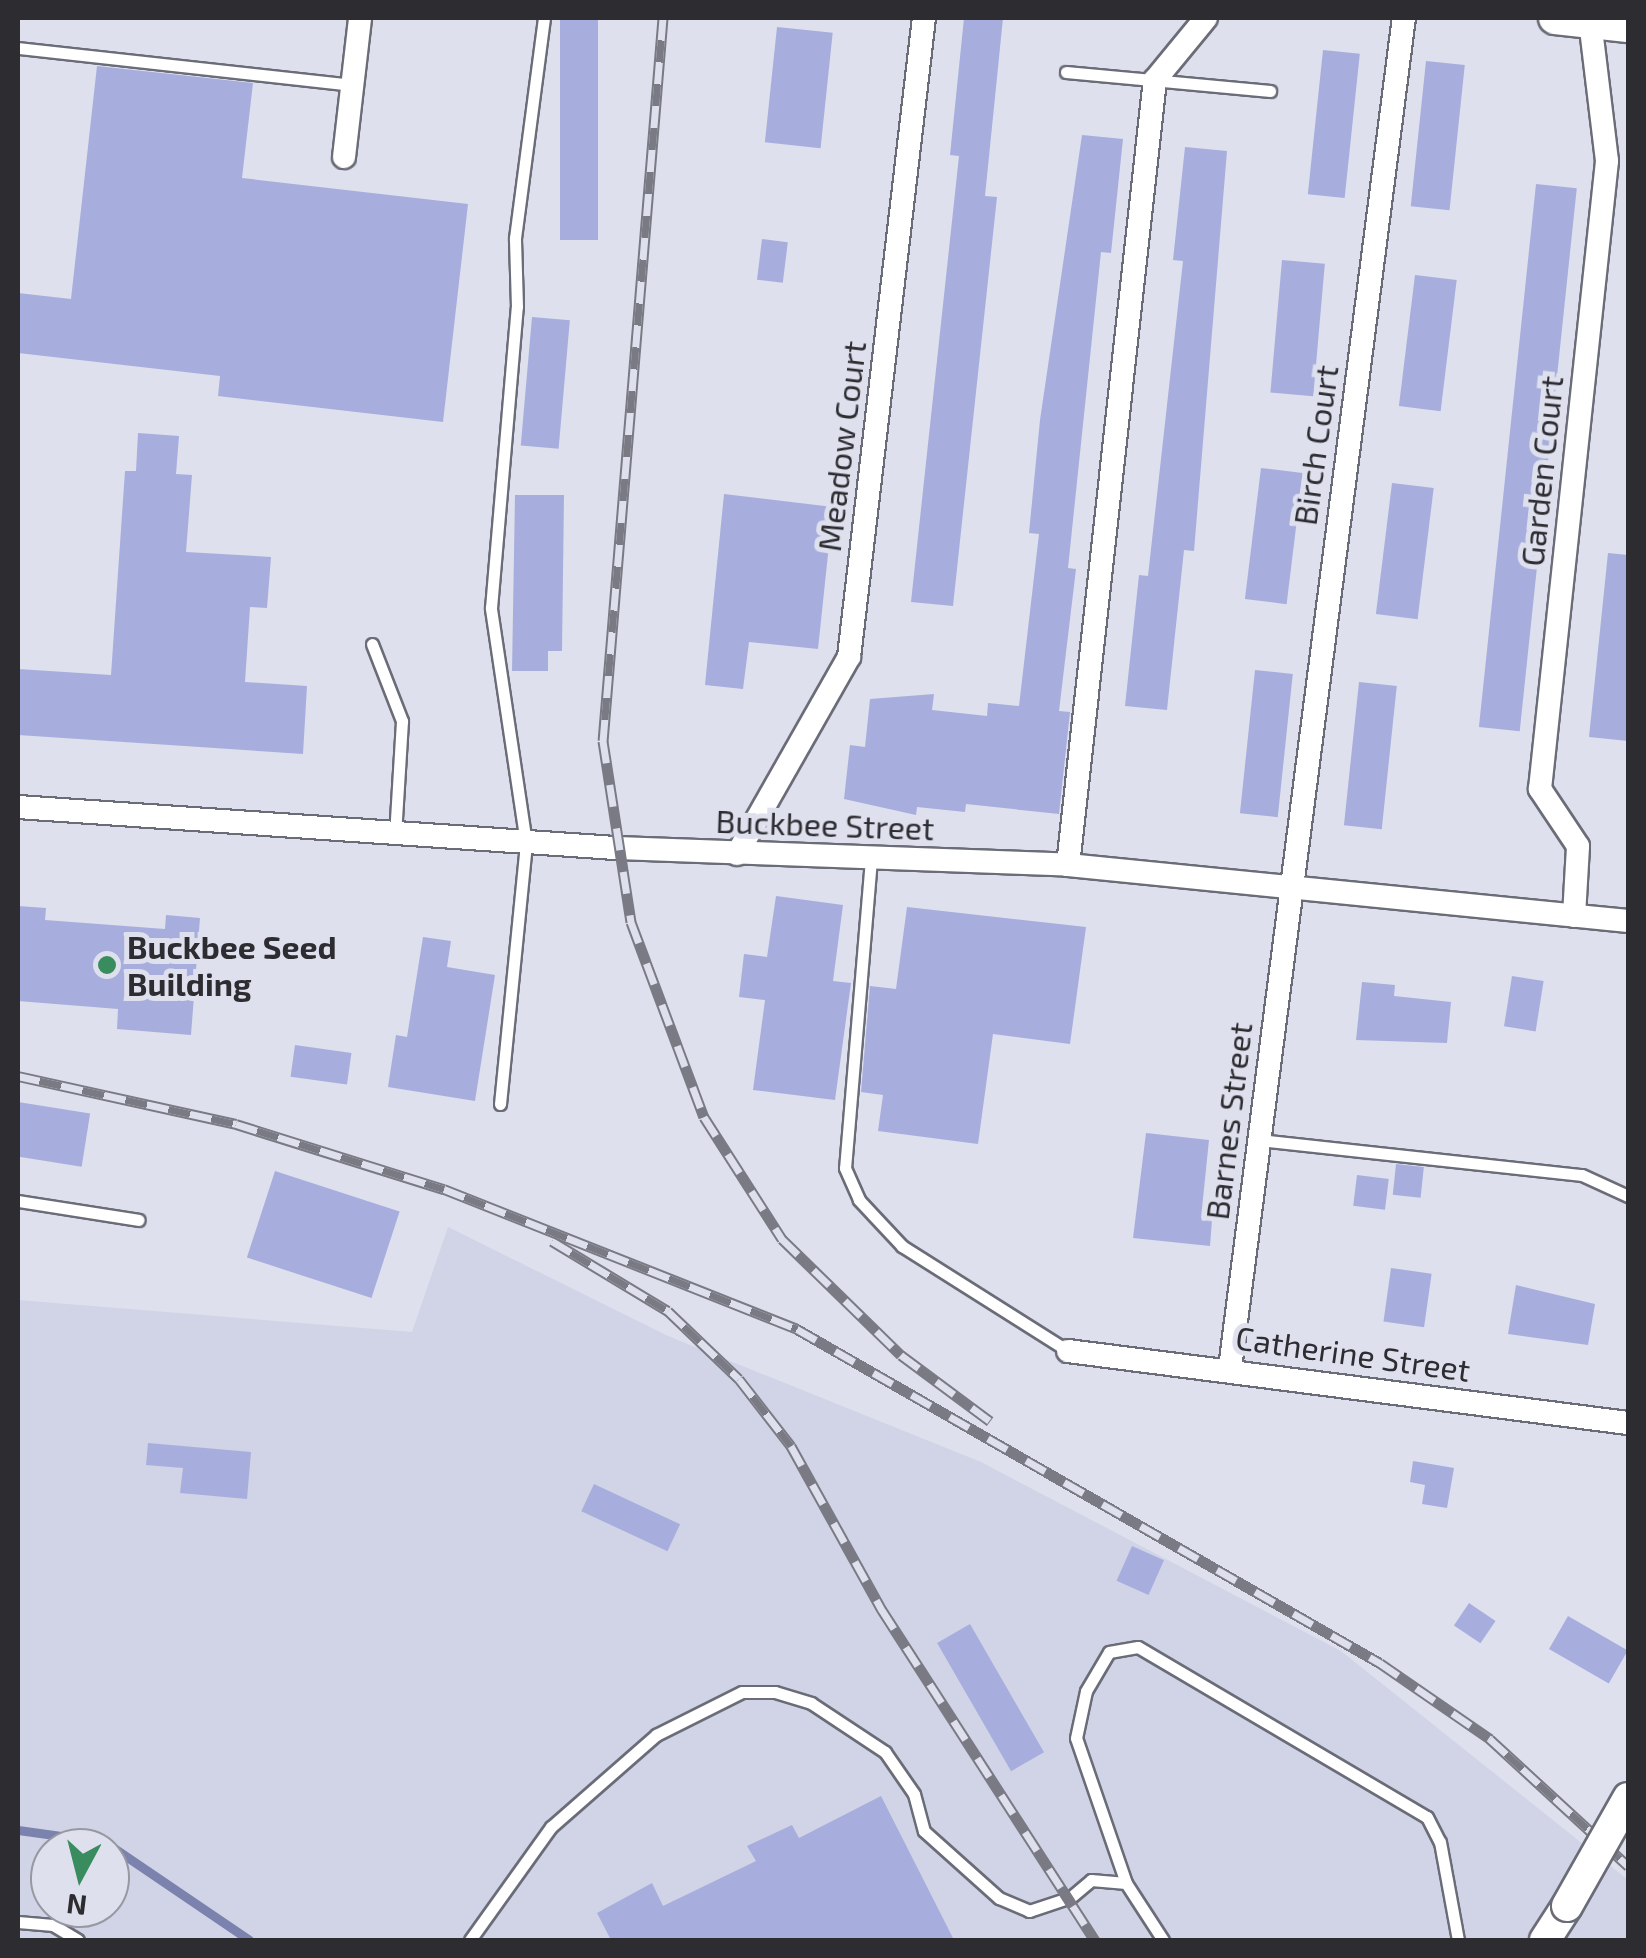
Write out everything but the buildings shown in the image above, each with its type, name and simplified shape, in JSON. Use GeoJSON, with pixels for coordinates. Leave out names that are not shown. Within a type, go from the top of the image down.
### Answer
{"type":"FeatureCollection","features":[{"type":"Feature","properties":{"kind":"main road"},"geometry":{"type":"LineString","coordinates":[[1554,18],[1628,26]]}},
{"type":"Feature","properties":{"kind":"street"},"geometry":{"type":"LineString","coordinates":[[344,157],[360,18]]}},
{"type":"Feature","properties":{"kind":"street","name":"Meadow Court"},"geometry":{"type":"LineString","coordinates":[[737,854],[849,658],[924,18]]}},
{"type":"Feature","properties":{"kind":"street"},"geometry":{"type":"LineString","coordinates":[[1068,865],[1155,80],[1206,18]]}},
{"type":"Feature","properties":{"kind":"street","name":"Birch Court"},"geometry":{"type":"LineString","coordinates":[[1290,882],[1404,18]]}},
{"type":"Feature","properties":{"kind":"street","name":"Garden Court"},"geometry":{"type":"LineString","coordinates":[[1574,916],[1578,846],[1540,789],[1607,161],[1590,22]]}},
{"type":"Feature","properties":{"kind":"street","name":"Buckbee Street"},"geometry":{"type":"LineString","coordinates":[[18,807],[737,854],[1068,865],[1290,882],[1628,921]]}},
{"type":"Feature","properties":{"kind":"street","name":"Barnes Street"},"geometry":{"type":"LineString","coordinates":[[1230,1368],[1290,882]]}},
{"type":"Feature","properties":{"kind":"street","name":"Catherine Street"},"geometry":{"type":"LineString","coordinates":[[1068,1352],[1230,1368],[1628,1421]]}},
{"type":"Feature","properties":{"kind":"street"},"geometry":{"type":"LineString","coordinates":[[1546,1940],[1628,1798]]}},
{"type":"Feature","properties":{"kind":"lane"},"geometry":{"type":"LineString","coordinates":[[500,1104],[526,842],[491,608],[517,307],[514,238],[544,18]]}},
{"type":"Feature","properties":{"kind":"lane"},"geometry":{"type":"LineString","coordinates":[[18,48],[352,85]]}},
{"type":"Feature","properties":{"kind":"lane"},"geometry":{"type":"LineString","coordinates":[[1066,72],[1270,91]]}},
{"type":"Feature","properties":{"kind":"lane"},"geometry":{"type":"LineString","coordinates":[[372,644],[402,720],[395,834]]}},
{"type":"Feature","properties":{"kind":"lane"},"geometry":{"type":"LineString","coordinates":[[871,859],[846,1168],[859,1200],[902,1246],[1068,1352]]}},
{"type":"Feature","properties":{"kind":"lane"},"geometry":{"type":"LineString","coordinates":[[1258,1140],[1582,1175],[1628,1196]]}},
{"type":"Feature","properties":{"kind":"lane"},"geometry":{"type":"LineString","coordinates":[[18,1200],[140,1220]]}},
{"type":"Feature","properties":{"kind":"lane"},"geometry":{"type":"LineString","coordinates":[[1163,1940],[1126,1883],[1076,1738],[1086,1691],[1109,1652],[1138,1647],[1426,1817],[1440,1842],[1458,1940]]}},
{"type":"Feature","properties":{"kind":"lane"},"geometry":{"type":"LineString","coordinates":[[470,1940],[550,1826],[656,1734],[742,1692],[812,1702],[886,1752],[914,1794],[924,1831],[999,1898],[1029,1912],[1071,1898],[1091,1880],[1126,1883]]}},
{"type":"Feature","properties":{"kind":"lane"},"geometry":{"type":"LineString","coordinates":[[18,1922],[53,1925],[78,1940]]}},
{"type":"Feature","properties":{"kind":"shaded area"},"geometry":{"type":"Polygon","coordinates":[[[448,1227],[668,1336],[981,1462],[1341,1651],[1628,1880],[1628,1940],[18,1940],[18,1300],[412,1332],[448,1227]]]}},
{"type":"Feature","properties":{"kind":"waterway"},"geometry":{"type":"LineString","coordinates":[[18,1830],[105,1842],[249,1940]]}},
{"type":"Feature","properties":{"kind":"railway"},"geometry":{"type":"LineString","coordinates":[[663,18],[603,741],[631,922],[704,1117],[782,1239],[901,1355],[990,1421]]}},
{"type":"Feature","properties":{"kind":"railway"},"geometry":{"type":"LineString","coordinates":[[18,1076],[236,1124],[444,1189],[797,1329],[1380,1663],[1490,1739],[1628,1866]]}},
{"type":"Feature","properties":{"kind":"railway"},"geometry":{"type":"LineString","coordinates":[[552,1241],[668,1311],[739,1379],[791,1446],[882,1610],[1095,1940]]}},
{"type":"Feature","properties":{"kind":"place","name":"Buckbee Seed Building"},"geometry":{"type":"Point","coordinates":[107,965]}}]}
